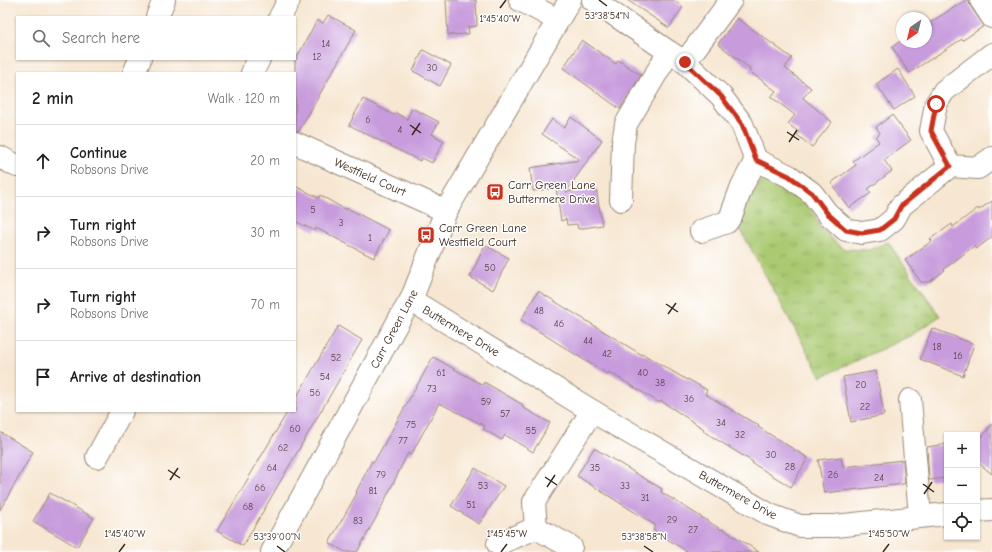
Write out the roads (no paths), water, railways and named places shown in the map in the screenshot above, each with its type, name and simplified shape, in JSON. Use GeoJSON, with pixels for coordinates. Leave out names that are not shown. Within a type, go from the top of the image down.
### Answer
{"type":"FeatureCollection","features":[{"type":"Feature","properties":{"kind":"street"},"geometry":{"type":"LineString","coordinates":[[157,16],[164,0]]}},
{"type":"Feature","properties":{"kind":"street"},"geometry":{"type":"LineString","coordinates":[[280,16],[288,0]]}},
{"type":"Feature","properties":{"kind":"street"},"geometry":{"type":"LineString","coordinates":[[520,0],[558,20]]}},
{"type":"Feature","properties":{"kind":"street","name":"Carr Green Lane"},"geometry":{"type":"LineString","coordinates":[[272,552],[411,300],[446,211],[570,0]]}},
{"type":"Feature","properties":{"kind":"street"},"geometry":{"type":"LineString","coordinates":[[593,0],[677,57],[721,96],[742,124],[756,160],[789,176],[812,193],[827,213],[846,230],[862,233],[880,230],[894,219],[901,206],[950,166],[978,168],[992,158]]}},
{"type":"Feature","properties":{"kind":"street"},"geometry":{"type":"LineString","coordinates":[[621,200],[622,143],[626,124],[677,57],[731,0]]}},
{"type":"Feature","properties":{"kind":"street"},"geometry":{"type":"LineString","coordinates":[[981,0],[992,17]]}},
{"type":"Feature","properties":{"kind":"street"},"geometry":{"type":"LineString","coordinates":[[950,166],[931,131],[936,104],[944,91],[992,54]]}},
{"type":"Feature","properties":{"kind":"street"},"geometry":{"type":"LineString","coordinates":[[134,72],[140,60]]}},
{"type":"Feature","properties":{"kind":"street"},"geometry":{"type":"LineString","coordinates":[[252,72],[258,60]]}},
{"type":"Feature","properties":{"kind":"street","name":"Westfield Court"},"geometry":{"type":"LineString","coordinates":[[296,143],[446,211]]}},
{"type":"Feature","properties":{"kind":"street"},"geometry":{"type":"LineString","coordinates":[[0,157],[16,165]]}},
{"type":"Feature","properties":{"kind":"street"},"geometry":{"type":"LineString","coordinates":[[701,231],[727,222],[731,216],[742,186],[756,160]]}},
{"type":"Feature","properties":{"kind":"street","name":"Buttermere Drive"},"geometry":{"type":"LineString","coordinates":[[411,300],[592,411],[770,515],[800,526],[835,526],[944,514]]}},
{"type":"Feature","properties":{"kind":"street"},"geometry":{"type":"LineString","coordinates":[[910,400],[920,516]]}},
{"type":"Feature","properties":{"kind":"street"},"geometry":{"type":"LineString","coordinates":[[536,528],[534,502],[592,411]]}},
{"type":"Feature","properties":{"kind":"street"},"geometry":{"type":"LineString","coordinates":[[97,457],[121,412]]}},
{"type":"Feature","properties":{"kind":"street"},"geometry":{"type":"LineString","coordinates":[[980,512],[992,510]]}},
{"type":"Feature","properties":{"kind":"street"},"geometry":{"type":"LineString","coordinates":[[498,544],[536,528]]}},
{"type":"Feature","properties":{"kind":"street"},"geometry":{"type":"LineString","coordinates":[[536,528],[571,547]]}},
{"type":"Feature","properties":{"kind":"place","name":"Carr Green Lane Buttermere Drive"},"geometry":{"type":"Point","coordinates":[495,192]}},
{"type":"Feature","properties":{"kind":"place","name":"Carr Green Lane Westfield Court"},"geometry":{"type":"Point","coordinates":[426,235]}}]}
